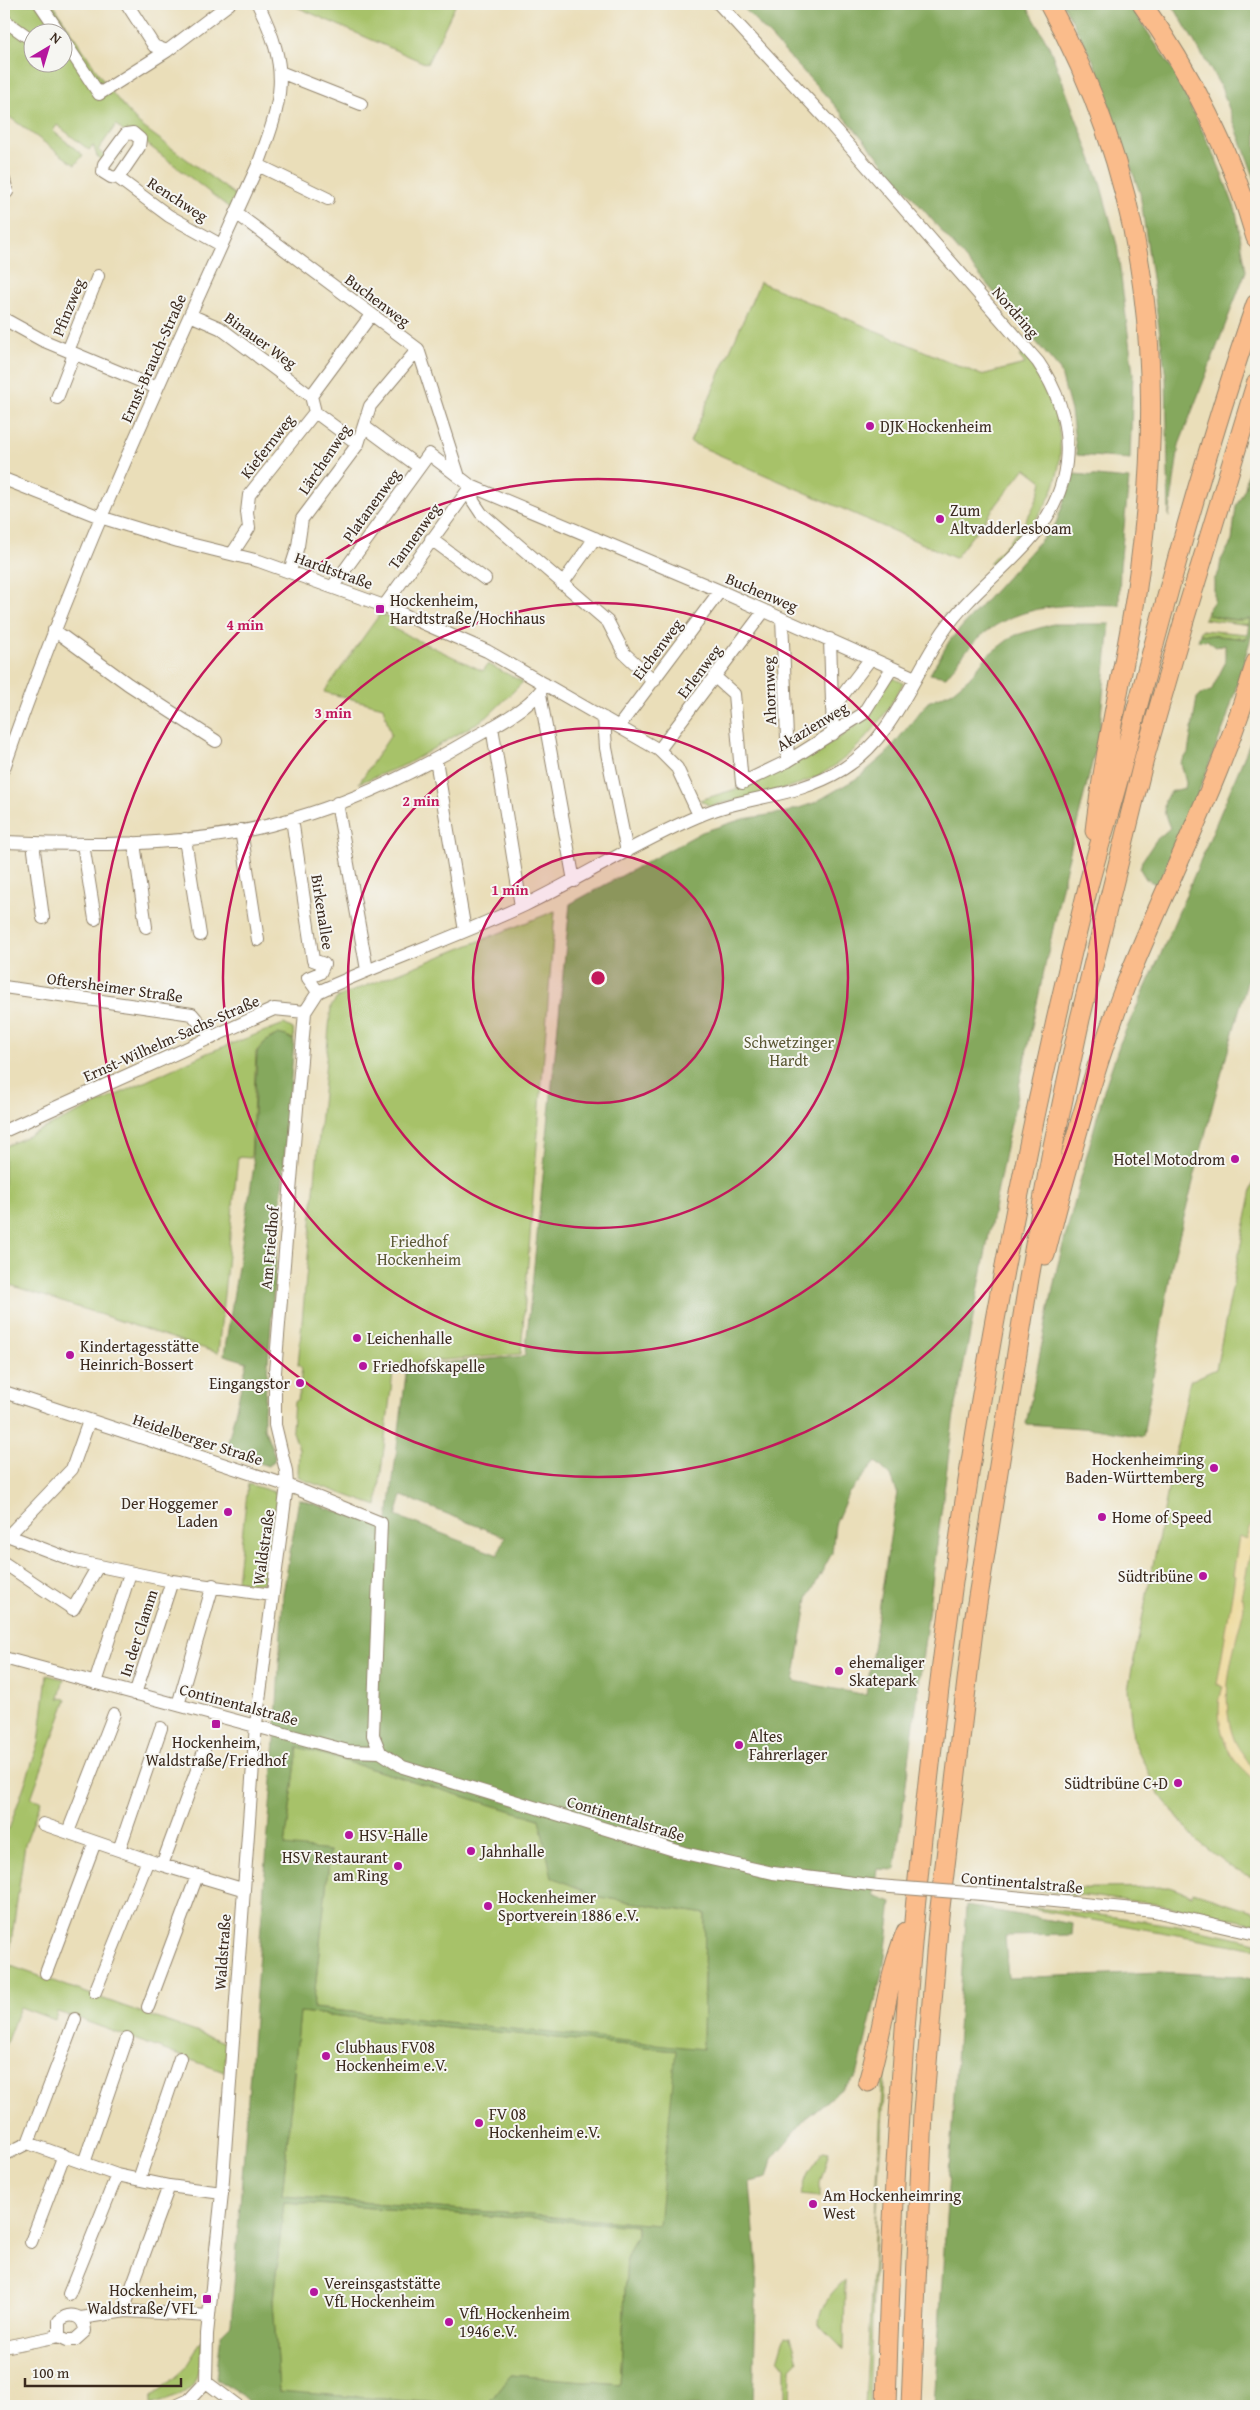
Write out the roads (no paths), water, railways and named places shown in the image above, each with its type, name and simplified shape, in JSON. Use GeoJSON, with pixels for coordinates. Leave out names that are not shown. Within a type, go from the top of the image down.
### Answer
{"type":"FeatureCollection","features":[{"type":"Feature","properties":{"kind":"highway"},"geometry":{"type":"LineString","coordinates":[[1049,4],[1092,90],[1115,154],[1130,208],[1144,282],[1151,375],[1151,450],[1143,543],[1132,617],[1099,791],[1090,879]]}},
{"type":"Feature","properties":{"kind":"highway"},"geometry":{"type":"LineString","coordinates":[[1142,4],[1157,25],[1198,94],[1254,232]]}},
{"type":"Feature","properties":{"kind":"highway"},"geometry":{"type":"LineString","coordinates":[[886,2406],[888,2299],[898,2115],[914,1914],[948,1618],[979,1414],[1033,1130],[1090,879],[1202,474],[1256,304]]}},
{"type":"Feature","properties":{"kind":"highway"},"geometry":{"type":"LineString","coordinates":[[911,2406],[923,2112],[939,1916],[973,1630],[1022,1320],[1052,1151],[1080,1018],[1144,758],[1183,622],[1256,384]]}},
{"type":"Feature","properties":{"kind":"highway"},"geometry":{"type":"LineString","coordinates":[[1022,1320],[1037,1286],[1072,1148],[1106,1038],[1235,728],[1256,662]]}},
{"type":"Feature","properties":{"kind":"highway"},"geometry":{"type":"LineString","coordinates":[[868,2082],[889,1999],[896,1958],[914,1914]]}},
{"type":"Feature","properties":{"kind":"street"},"geometry":{"type":"LineString","coordinates":[[40,4],[52,22]]}},
{"type":"Feature","properties":{"kind":"street"},"geometry":{"type":"LineString","coordinates":[[127,4],[154,46],[167,51]]}},
{"type":"Feature","properties":{"kind":"street"},"geometry":{"type":"LineString","coordinates":[[72,55],[99,94],[167,51],[229,4]]}},
{"type":"Feature","properties":{"kind":"street","name":"Ernst-Brauch-Straße"},"geometry":{"type":"LineString","coordinates":[[4,768],[54,630],[100,516],[258,165],[274,121],[280,98],[280,72],[269,25],[258,4]]}},
{"type":"Feature","properties":{"kind":"street","name":"Nordring"},"geometry":{"type":"LineString","coordinates":[[719,4],[825,118],[1030,352],[1050,382],[1063,412],[1067,439],[1067,463],[1063,481],[1053,507],[1028,543],[953,618],[915,678]]}},
{"type":"Feature","properties":{"kind":"street"},"geometry":{"type":"LineString","coordinates":[[4,20],[22,33]]}},
{"type":"Feature","properties":{"kind":"street"},"geometry":{"type":"LineString","coordinates":[[280,72],[361,104]]}},
{"type":"Feature","properties":{"kind":"street"},"geometry":{"type":"LineString","coordinates":[[258,165],[328,199]]}},
{"type":"Feature","properties":{"kind":"street","name":"Renchweg"},"geometry":{"type":"LineString","coordinates":[[118,178],[169,216],[221,245]]}},
{"type":"Feature","properties":{"kind":"street"},"geometry":{"type":"LineString","coordinates":[[4,180],[5,198]]}},
{"type":"Feature","properties":{"kind":"street","name":"Buchenweg"},"geometry":{"type":"LineString","coordinates":[[236,213],[371,316],[418,349]]}},
{"type":"Feature","properties":{"kind":"street","name":"Pfinzweg"},"geometry":{"type":"LineString","coordinates":[[57,398],[98,276]]}},
{"type":"Feature","properties":{"kind":"street","name":"Binauer Weg"},"geometry":{"type":"LineString","coordinates":[[190,315],[220,328],[311,396]]}},
{"type":"Feature","properties":{"kind":"street"},"geometry":{"type":"LineString","coordinates":[[311,396],[371,316]]}},
{"type":"Feature","properties":{"kind":"street"},"geometry":{"type":"LineString","coordinates":[[4,319],[42,340],[157,388]]}},
{"type":"Feature","properties":{"kind":"street"},"geometry":{"type":"LineString","coordinates":[[418,349],[460,477]]}},
{"type":"Feature","properties":{"kind":"street","name":"Lärchenweg"},"geometry":{"type":"LineString","coordinates":[[290,571],[298,546],[302,519],[358,444],[370,406],[418,349]]}},
{"type":"Feature","properties":{"kind":"street","name":"Kiefernweg"},"geometry":{"type":"LineString","coordinates":[[232,554],[249,528],[247,512],[249,495],[314,412],[311,396]]}},
{"type":"Feature","properties":{"kind":"street"},"geometry":{"type":"LineString","coordinates":[[314,412],[358,444]]}},
{"type":"Feature","properties":{"kind":"street"},"geometry":{"type":"LineString","coordinates":[[364,427],[419,467]]}},
{"type":"Feature","properties":{"kind":"street","name":"Buchenweg"},"geometry":{"type":"LineString","coordinates":[[419,467],[429,454],[471,486],[830,639],[915,678]]}},
{"type":"Feature","properties":{"kind":"street","name":"Platanenweg"},"geometry":{"type":"LineString","coordinates":[[333,586],[419,467]]}},
{"type":"Feature","properties":{"kind":"street","name":"Hardtstraße"},"geometry":{"type":"LineString","coordinates":[[4,478],[100,516],[178,541],[290,571],[333,586],[487,651],[543,689]]}},
{"type":"Feature","properties":{"kind":"street"},"geometry":{"type":"LineString","coordinates":[[471,486],[473,501],[481,513],[608,622],[624,653],[654,681]]}},
{"type":"Feature","properties":{"kind":"street","name":"Tannenweg"},"geometry":{"type":"LineString","coordinates":[[384,606],[471,486]]}},
{"type":"Feature","properties":{"kind":"street"},"geometry":{"type":"LineString","coordinates":[[562,584],[595,538]]}},
{"type":"Feature","properties":{"kind":"street"},"geometry":{"type":"LineString","coordinates":[[431,539],[485,579]]}},
{"type":"Feature","properties":{"kind":"street","name":"Eichenweg"},"geometry":{"type":"LineString","coordinates":[[619,726],[720,592]]}},
{"type":"Feature","properties":{"kind":"street","name":"Erlenweg"},"geometry":{"type":"LineString","coordinates":[[659,750],[764,612]]}},
{"type":"Feature","properties":{"kind":"street","name":"Ahornweg"},"geometry":{"type":"LineString","coordinates":[[782,619],[788,761]]}},
{"type":"Feature","properties":{"kind":"street"},"geometry":{"type":"LineString","coordinates":[[54,630],[120,678],[216,741]]}},
{"type":"Feature","properties":{"kind":"street"},"geometry":{"type":"LineString","coordinates":[[830,639],[833,734]]}},
{"type":"Feature","properties":{"kind":"street"},"geometry":{"type":"LineString","coordinates":[[832,709],[871,658]]}},
{"type":"Feature","properties":{"kind":"street","name":"Akazienweg"},"geometry":{"type":"LineString","coordinates":[[715,677],[734,694],[742,783],[788,761],[863,714],[886,682],[892,668]]}},
{"type":"Feature","properties":{"kind":"street"},"geometry":{"type":"LineString","coordinates":[[305,1012],[318,992],[367,970],[465,932],[521,906],[574,881],[699,815],[803,790],[845,768],[879,738],[894,718],[915,678]]}},
{"type":"Feature","properties":{"kind":"street"},"geometry":{"type":"LineString","coordinates":[[543,689],[604,718],[659,750],[677,768],[699,815]]}},
{"type":"Feature","properties":{"kind":"street"},"geometry":{"type":"LineString","coordinates":[[4,842],[83,844],[185,839],[292,819],[386,784],[436,760],[492,727],[543,689]]}},
{"type":"Feature","properties":{"kind":"street"},"geometry":{"type":"LineString","coordinates":[[543,689],[574,881]]}},
{"type":"Feature","properties":{"kind":"street"},"geometry":{"type":"LineString","coordinates":[[604,718],[606,748],[627,852]]}},
{"type":"Feature","properties":{"kind":"street"},"geometry":{"type":"LineString","coordinates":[[492,727],[521,906]]}},
{"type":"Feature","properties":{"kind":"street"},"geometry":{"type":"LineString","coordinates":[[436,760],[465,932]]}},
{"type":"Feature","properties":{"kind":"street","name":"Birkenallee"},"geometry":{"type":"LineString","coordinates":[[337,803],[367,970]]}},
{"type":"Feature","properties":{"kind":"street","name":"Birkenallee"},"geometry":{"type":"LineString","coordinates":[[292,819],[313,960],[324,964],[320,974],[308,978],[318,992]]}},
{"type":"Feature","properties":{"kind":"street"},"geometry":{"type":"LineString","coordinates":[[241,830],[258,940]]}},
{"type":"Feature","properties":{"kind":"street"},"geometry":{"type":"LineString","coordinates":[[185,839],[200,935]]}},
{"type":"Feature","properties":{"kind":"street"},"geometry":{"type":"LineString","coordinates":[[33,843],[43,918]]}},
{"type":"Feature","properties":{"kind":"street"},"geometry":{"type":"LineString","coordinates":[[134,843],[146,927]]}},
{"type":"Feature","properties":{"kind":"street"},"geometry":{"type":"LineString","coordinates":[[83,844],[95,919]]}},
{"type":"Feature","properties":{"kind":"street","name":"Oftersheimer Straße"},"geometry":{"type":"LineString","coordinates":[[4,986],[192,1014],[212,1038]]}},
{"type":"Feature","properties":{"kind":"street","name":"Ernst-Wilhelm-Sachs-Straße"},"geometry":{"type":"LineString","coordinates":[[4,1131],[274,1009],[305,1012]]}},
{"type":"Feature","properties":{"kind":"street","name":"Am Friedhof"},"geometry":{"type":"LineString","coordinates":[[287,1485],[286,1472],[275,1426],[275,1372],[305,1012]]}},
{"type":"Feature","properties":{"kind":"street","name":"Heidelberger Straße"},"geometry":{"type":"LineString","coordinates":[[4,1392],[287,1485],[381,1523],[373,1735],[380,1752]]}},
{"type":"Feature","properties":{"kind":"street","name":"In der Clamm"},"geometry":{"type":"LineString","coordinates":[[89,1421],[72,1469],[6,1535],[75,1561],[172,1581],[213,1585],[272,1595]]}},
{"type":"Feature","properties":{"kind":"street","name":"Waldstraße"},"geometry":{"type":"LineString","coordinates":[[206,2382],[210,2316],[222,2193],[242,1889],[256,1724],[287,1485]]}},
{"type":"Feature","properties":{"kind":"street"},"geometry":{"type":"LineString","coordinates":[[4,1563],[73,1609],[98,1566]]}},
{"type":"Feature","properties":{"kind":"street","name":"In der Clamm"},"geometry":{"type":"LineString","coordinates":[[95,1683],[130,1573]]}},
{"type":"Feature","properties":{"kind":"street","name":"In der Clamm"},"geometry":{"type":"LineString","coordinates":[[135,1694],[172,1581]]}},
{"type":"Feature","properties":{"kind":"street"},"geometry":{"type":"LineString","coordinates":[[178,1705],[213,1585]]}},
{"type":"Feature","properties":{"kind":"street","name":"Continentalstraße"},"geometry":{"type":"LineString","coordinates":[[4,1658],[135,1694],[256,1724],[348,1751],[380,1752],[403,1767],[684,1853],[773,1873],[878,1886],[1154,1911],[1256,1934]]}},
{"type":"Feature","properties":{"kind":"street"},"geometry":{"type":"LineString","coordinates":[[68,1832],[114,1714]]}},
{"type":"Feature","properties":{"kind":"street"},"geometry":{"type":"LineString","coordinates":[[119,1850],[161,1728]]}},
{"type":"Feature","properties":{"kind":"street"},"geometry":{"type":"LineString","coordinates":[[162,1865],[204,1751]]}},
{"type":"Feature","properties":{"kind":"street"},"geometry":{"type":"LineString","coordinates":[[43,1824],[162,1865],[242,1889]]}},
{"type":"Feature","properties":{"kind":"street"},"geometry":{"type":"LineString","coordinates":[[46,1973],[95,1842]]}},
{"type":"Feature","properties":{"kind":"street"},"geometry":{"type":"LineString","coordinates":[[95,1992],[148,1860]]}},
{"type":"Feature","properties":{"kind":"street"},"geometry":{"type":"LineString","coordinates":[[148,2007],[197,1876]]}},
{"type":"Feature","properties":{"kind":"street"},"geometry":{"type":"LineString","coordinates":[[28,2143],[74,2018]]}},
{"type":"Feature","properties":{"kind":"street"},"geometry":{"type":"LineString","coordinates":[[84,2163],[127,2038]]}},
{"type":"Feature","properties":{"kind":"street"},"geometry":{"type":"LineString","coordinates":[[139,2180],[180,2058]]}},
{"type":"Feature","properties":{"kind":"street"},"geometry":{"type":"LineString","coordinates":[[4,2154],[28,2143],[117,2175],[169,2186],[222,2193]]}},
{"type":"Feature","properties":{"kind":"street"},"geometry":{"type":"LineString","coordinates":[[31,2242],[64,2155]]}},
{"type":"Feature","properties":{"kind":"street"},"geometry":{"type":"LineString","coordinates":[[69,2294],[117,2175]]}},
{"type":"Feature","properties":{"kind":"street"},"geometry":{"type":"LineString","coordinates":[[128,2300],[169,2186]]}},
{"type":"Feature","properties":{"kind":"street"},"geometry":{"type":"LineString","coordinates":[[59,2336],[59,2321],[65,2315],[81,2318],[126,2311],[210,2316]]}},
{"type":"Feature","properties":{"kind":"street"},"geometry":{"type":"LineString","coordinates":[[4,2347],[59,2336],[67,2340],[81,2336],[85,2330],[85,2324],[81,2318]]}},
{"type":"Feature","properties":{"kind":"street"},"geometry":{"type":"LineString","coordinates":[[176,2406],[189,2400],[206,2382],[238,2406]]}},
{"type":"Feature","properties":{"kind":"place","name":"DJK Hockenheim"},"geometry":{"type":"Point","coordinates":[870,426]}},
{"type":"Feature","properties":{"kind":"place","name":"Zum Altvadderlesboam"},"geometry":{"type":"Point","coordinates":[940,519]}},
{"type":"Feature","properties":{"kind":"place","name":"Hockenheim, Hardtstraße/Hochhaus"},"geometry":{"type":"Point","coordinates":[380,609]}},
{"type":"Feature","properties":{"kind":"place","name":"Hotel Motodrom"},"geometry":{"type":"Point","coordinates":[1235,1159]}},
{"type":"Feature","properties":{"kind":"place","name":"Leichenhalle"},"geometry":{"type":"Point","coordinates":[357,1338]}},
{"type":"Feature","properties":{"kind":"place","name":"Kindertagesstätte Heinrich-Bossert"},"geometry":{"type":"Point","coordinates":[70,1355]}},
{"type":"Feature","properties":{"kind":"place","name":"Friedhofskapelle"},"geometry":{"type":"Point","coordinates":[363,1366]}},
{"type":"Feature","properties":{"kind":"place","name":"Eingangstor"},"geometry":{"type":"Point","coordinates":[300,1383]}},
{"type":"Feature","properties":{"kind":"place","name":"Hockenheimring Baden-Württemberg"},"geometry":{"type":"Point","coordinates":[1214,1468]}},
{"type":"Feature","properties":{"kind":"place","name":"Der Hoggemer Laden"},"geometry":{"type":"Point","coordinates":[228,1512]}},
{"type":"Feature","properties":{"kind":"place","name":"Home of Speed"},"geometry":{"type":"Point","coordinates":[1102,1517]}},
{"type":"Feature","properties":{"kind":"place","name":"Südtribüne"},"geometry":{"type":"Point","coordinates":[1203,1576]}},
{"type":"Feature","properties":{"kind":"place","name":"ehemaliger Skatepark"},"geometry":{"type":"Point","coordinates":[839,1671]}},
{"type":"Feature","properties":{"kind":"place","name":"Hockenheim, Waldstraße/Friedhof"},"geometry":{"type":"Point","coordinates":[216,1724]}},
{"type":"Feature","properties":{"kind":"place","name":"Altes Fahrerlager"},"geometry":{"type":"Point","coordinates":[739,1745]}},
{"type":"Feature","properties":{"kind":"place","name":"Südtribüne C+D"},"geometry":{"type":"Point","coordinates":[1178,1783]}},
{"type":"Feature","properties":{"kind":"place","name":"HSV-Halle"},"geometry":{"type":"Point","coordinates":[349,1835]}},
{"type":"Feature","properties":{"kind":"place","name":"Jahnhalle"},"geometry":{"type":"Point","coordinates":[471,1851]}},
{"type":"Feature","properties":{"kind":"place","name":"HSV Restaurant am Ring"},"geometry":{"type":"Point","coordinates":[398,1866]}},
{"type":"Feature","properties":{"kind":"place","name":"Hockenheimer Sportverein 1886 e.V."},"geometry":{"type":"Point","coordinates":[488,1906]}},
{"type":"Feature","properties":{"kind":"place","name":"Clubhaus FV08 Hockenheim e.V."},"geometry":{"type":"Point","coordinates":[326,2056]}},
{"type":"Feature","properties":{"kind":"place","name":"FV 08 Hockenheim e.V."},"geometry":{"type":"Point","coordinates":[479,2123]}},
{"type":"Feature","properties":{"kind":"place","name":"Am Hockenheimring West"},"geometry":{"type":"Point","coordinates":[813,2204]}},
{"type":"Feature","properties":{"kind":"place","name":"Vereinsgaststätte VfL Hockenheim"},"geometry":{"type":"Point","coordinates":[314,2292]}},
{"type":"Feature","properties":{"kind":"place","name":"Hockenheim, Waldstraße/VFL"},"geometry":{"type":"Point","coordinates":[207,2299]}},
{"type":"Feature","properties":{"kind":"place","name":"VfL Hockenheim 1946 e.V."},"geometry":{"type":"Point","coordinates":[449,2322]}},
{"type":"Feature","properties":{"kind":"park label","name":"Schwetzinger Hardt"},"geometry":{"type":"Point","coordinates":[789,1051]}},
{"type":"Feature","properties":{"kind":"park label","name":"Friedhof Hockenheim"},"geometry":{"type":"Point","coordinates":[419,1250]}}]}
